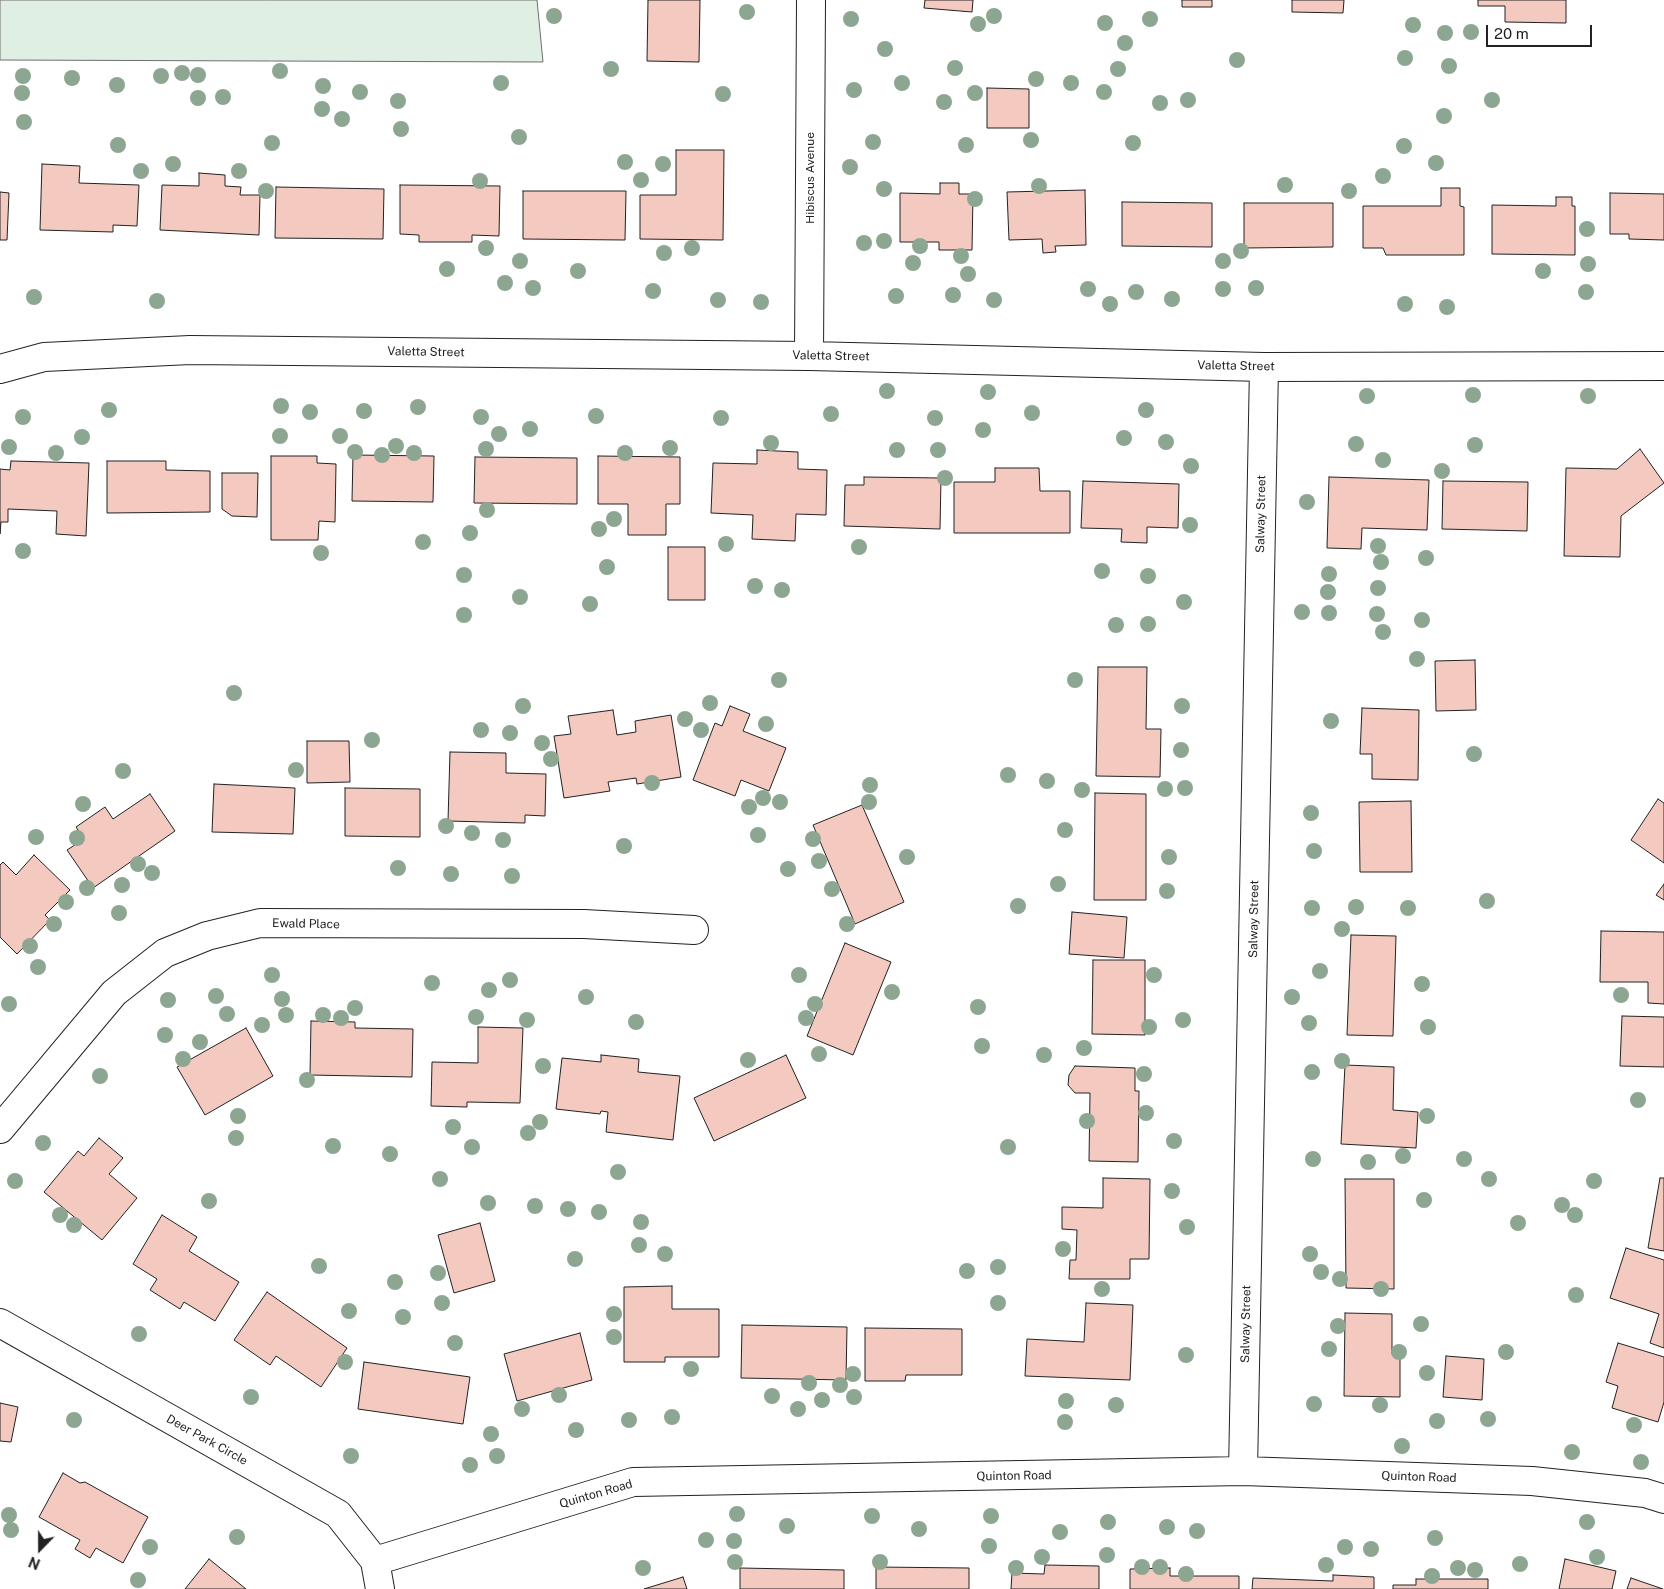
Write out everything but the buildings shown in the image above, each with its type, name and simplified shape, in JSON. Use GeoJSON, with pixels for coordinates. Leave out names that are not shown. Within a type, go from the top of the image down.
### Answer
{"type":"FeatureCollection","features":[{"type":"Feature","properties":{"kind":"street","name":"Hibiscus Avenue"},"geometry":{"type":"LineString","coordinates":[[809,356],[811,0]]}},
{"type":"Feature","properties":{"kind":"street","name":"Valetta Street"},"geometry":{"type":"LineString","coordinates":[[0,369],[44,357],[190,350],[809,356],[1264,367],[1664,366]]}},
{"type":"Feature","properties":{"kind":"street","name":"Salway Street"},"geometry":{"type":"LineString","coordinates":[[1243,1472],[1264,367]]}},
{"type":"Feature","properties":{"kind":"street","name":"Ewald Place"},"geometry":{"type":"LineString","coordinates":[[0,1129],[114,994],[165,953],[207,936],[260,923],[584,924],[694,930]]}},
{"type":"Feature","properties":{"kind":"street","name":"Deer Park Circle"},"geometry":{"type":"LineString","coordinates":[[0,1323],[338,1514],[375,1561],[380,1589]]}},
{"type":"Feature","properties":{"kind":"street","name":"Quinton Road"},"geometry":{"type":"LineString","coordinates":[[375,1561],[633,1482],[1243,1472],[1532,1481],[1645,1493],[1664,1499]]}},
{"type":"Feature","properties":{"kind":"green space"},"geometry":{"type":"Polygon","coordinates":[[[0,0],[537,0],[543,62],[0,60],[0,0]]]}}]}
